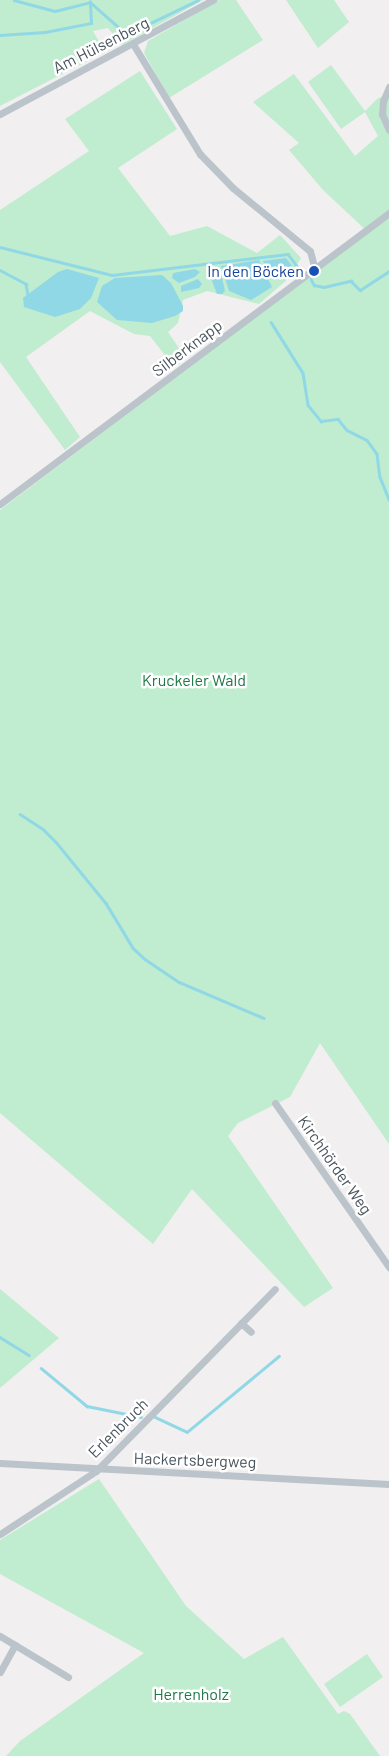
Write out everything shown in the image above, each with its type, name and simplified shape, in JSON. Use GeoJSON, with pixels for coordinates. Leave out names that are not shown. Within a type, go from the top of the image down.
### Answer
{"type":"FeatureCollection","features":[{"type":"Feature","properties":{"kind":"street","name":"Am Hülsenberg"},"geometry":{"type":"LineString","coordinates":[[0,114],[214,0]]}},
{"type":"Feature","properties":{"kind":"street"},"geometry":{"type":"LineString","coordinates":[[133,44],[200,154],[233,188],[310,250],[314,266]]}},
{"type":"Feature","properties":{"kind":"street"},"geometry":{"type":"LineString","coordinates":[[389,87],[382,102],[382,114],[389,130]]}},
{"type":"Feature","properties":{"kind":"street","name":"Silberknapp"},"geometry":{"type":"LineString","coordinates":[[0,504],[288,290],[314,266],[338,253],[389,213]]}},
{"type":"Feature","properties":{"kind":"street","name":"Kirchhörder Weg"},"geometry":{"type":"LineString","coordinates":[[275,1103],[389,1267]]}},
{"type":"Feature","properties":{"kind":"street","name":"Erlenbruch"},"geometry":{"type":"LineString","coordinates":[[0,1534],[96,1470],[275,1288]]}},
{"type":"Feature","properties":{"kind":"street"},"geometry":{"type":"LineString","coordinates":[[241,1323],[251,1332]]}},
{"type":"Feature","properties":{"kind":"street","name":"Hackertsbergweg"},"geometry":{"type":"LineString","coordinates":[[0,1463],[96,1470],[389,1484]]}},
{"type":"Feature","properties":{"kind":"street"},"geometry":{"type":"LineString","coordinates":[[0,1636],[68,1677]]}},
{"type":"Feature","properties":{"kind":"street"},"geometry":{"type":"LineString","coordinates":[[0,1672],[16,1645]]}},
{"type":"Feature","properties":{"kind":"green space"},"geometry":{"type":"Polygon","coordinates":[[[0,0],[203,0],[122,45],[108,28],[93,31],[105,52],[0,106],[0,0]]]}},
{"type":"Feature","properties":{"kind":"green space"},"geometry":{"type":"Polygon","coordinates":[[[219,0],[236,0],[263,40],[169,98],[144,53],[148,41],[219,0]]]}},
{"type":"Feature","properties":{"kind":"green space"},"geometry":{"type":"Polygon","coordinates":[[[286,0],[334,0],[349,22],[318,48],[286,0]]]}},
{"type":"Feature","properties":{"kind":"green space","name":"Kruckeler Wald"},"geometry":{"type":"Polygon","coordinates":[[[331,65],[365,111],[377,99],[389,93],[389,1144],[320,1043],[290,1097],[238,1123],[228,1136],[333,1288],[304,1307],[192,1189],[153,1244],[0,1113],[0,510],[368,232],[323,190],[289,150],[299,143],[253,102],[294,74],[355,156],[378,136],[365,112],[341,129],[308,82],[331,65]]]}},
{"type":"Feature","properties":{"kind":"green space"},"geometry":{"type":"Polygon","coordinates":[[[140,71],[177,129],[118,168],[170,236],[207,226],[257,253],[280,235],[301,258],[289,278],[259,304],[207,291],[183,300],[178,323],[168,332],[185,357],[175,368],[150,336],[134,334],[90,311],[26,357],[80,437],[65,450],[0,362],[0,210],[89,151],[65,119],[140,71]]]}},
{"type":"Feature","properties":{"kind":"green space"},"geometry":{"type":"Polygon","coordinates":[[[0,1289],[59,1338],[0,1388],[0,1289]]]}},
{"type":"Feature","properties":{"kind":"green space","name":"Herrenholz"},"geometry":{"type":"Polygon","coordinates":[[[99,1479],[186,1606],[244,1659],[283,1637],[338,1714],[344,1711],[350,1714],[380,1756],[6,1756],[20,1741],[144,1653],[0,1574],[0,1540],[99,1479]]]}},
{"type":"Feature","properties":{"kind":"green space"},"geometry":{"type":"Polygon","coordinates":[[[367,1654],[383,1677],[340,1707],[324,1684],[367,1654]]]}},
{"type":"Feature","properties":{"kind":"water"},"geometry":{"type":"Polygon","coordinates":[[[286,258],[293,267],[292,271],[272,276],[267,272],[263,261],[286,258]]]}},
{"type":"Feature","properties":{"kind":"water"},"geometry":{"type":"Polygon","coordinates":[[[259,260],[272,287],[251,300],[229,291],[221,266],[259,260]]]}},
{"type":"Feature","properties":{"kind":"water"},"geometry":{"type":"Polygon","coordinates":[[[216,266],[219,267],[225,291],[222,294],[217,294],[209,273],[216,266]]]}},
{"type":"Feature","properties":{"kind":"water"},"geometry":{"type":"Polygon","coordinates":[[[67,269],[99,278],[91,298],[80,309],[55,317],[24,307],[23,298],[58,272],[67,269]]]}},
{"type":"Feature","properties":{"kind":"water"},"geometry":{"type":"Polygon","coordinates":[[[195,269],[200,272],[195,277],[179,283],[172,278],[173,273],[195,269]]]}},
{"type":"Feature","properties":{"kind":"water"},"geometry":{"type":"Polygon","coordinates":[[[162,275],[171,283],[183,306],[183,311],[175,316],[152,323],[117,320],[97,302],[102,286],[115,278],[162,275]]]}},
{"type":"Feature","properties":{"kind":"water"},"geometry":{"type":"Polygon","coordinates":[[[198,279],[202,284],[199,288],[181,292],[181,286],[198,279]]]}},
{"type":"Feature","properties":{"kind":"waterway"},"geometry":{"type":"LineString","coordinates":[[14,0],[55,11],[90,2],[123,31],[134,31],[198,0]]}},
{"type":"Feature","properties":{"kind":"waterway"},"geometry":{"type":"LineString","coordinates":[[0,35],[45,32],[91,23],[90,2]]}},
{"type":"Feature","properties":{"kind":"waterway"},"geometry":{"type":"LineString","coordinates":[[0,247],[112,275],[288,254],[297,266]]}},
{"type":"Feature","properties":{"kind":"waterway"},"geometry":{"type":"LineString","coordinates":[[0,270],[26,284],[28,295]]}},
{"type":"Feature","properties":{"kind":"waterway"},"geometry":{"type":"LineString","coordinates":[[311,279],[314,285],[324,287],[351,281],[360,290],[389,271]]}},
{"type":"Feature","properties":{"kind":"waterway"},"geometry":{"type":"LineString","coordinates":[[271,322],[303,373],[308,405],[321,421],[338,419],[347,430],[367,440],[377,454],[380,477],[389,499]]}},
{"type":"Feature","properties":{"kind":"waterway"},"geometry":{"type":"LineString","coordinates":[[20,814],[43,829],[56,842],[106,903],[133,948],[145,959],[179,982],[264,1018]]}},
{"type":"Feature","properties":{"kind":"waterway"},"geometry":{"type":"LineString","coordinates":[[0,1337],[29,1355]]}},
{"type":"Feature","properties":{"kind":"waterway"},"geometry":{"type":"LineString","coordinates":[[155,1417],[187,1432],[279,1356]]}},
{"type":"Feature","properties":{"kind":"waterway"},"geometry":{"type":"LineString","coordinates":[[41,1368],[87,1406],[141,1417]]}},
{"type":"Feature","properties":{"kind":"place","name":"In den Böcken"},"geometry":{"type":"Point","coordinates":[314,271]}}]}
